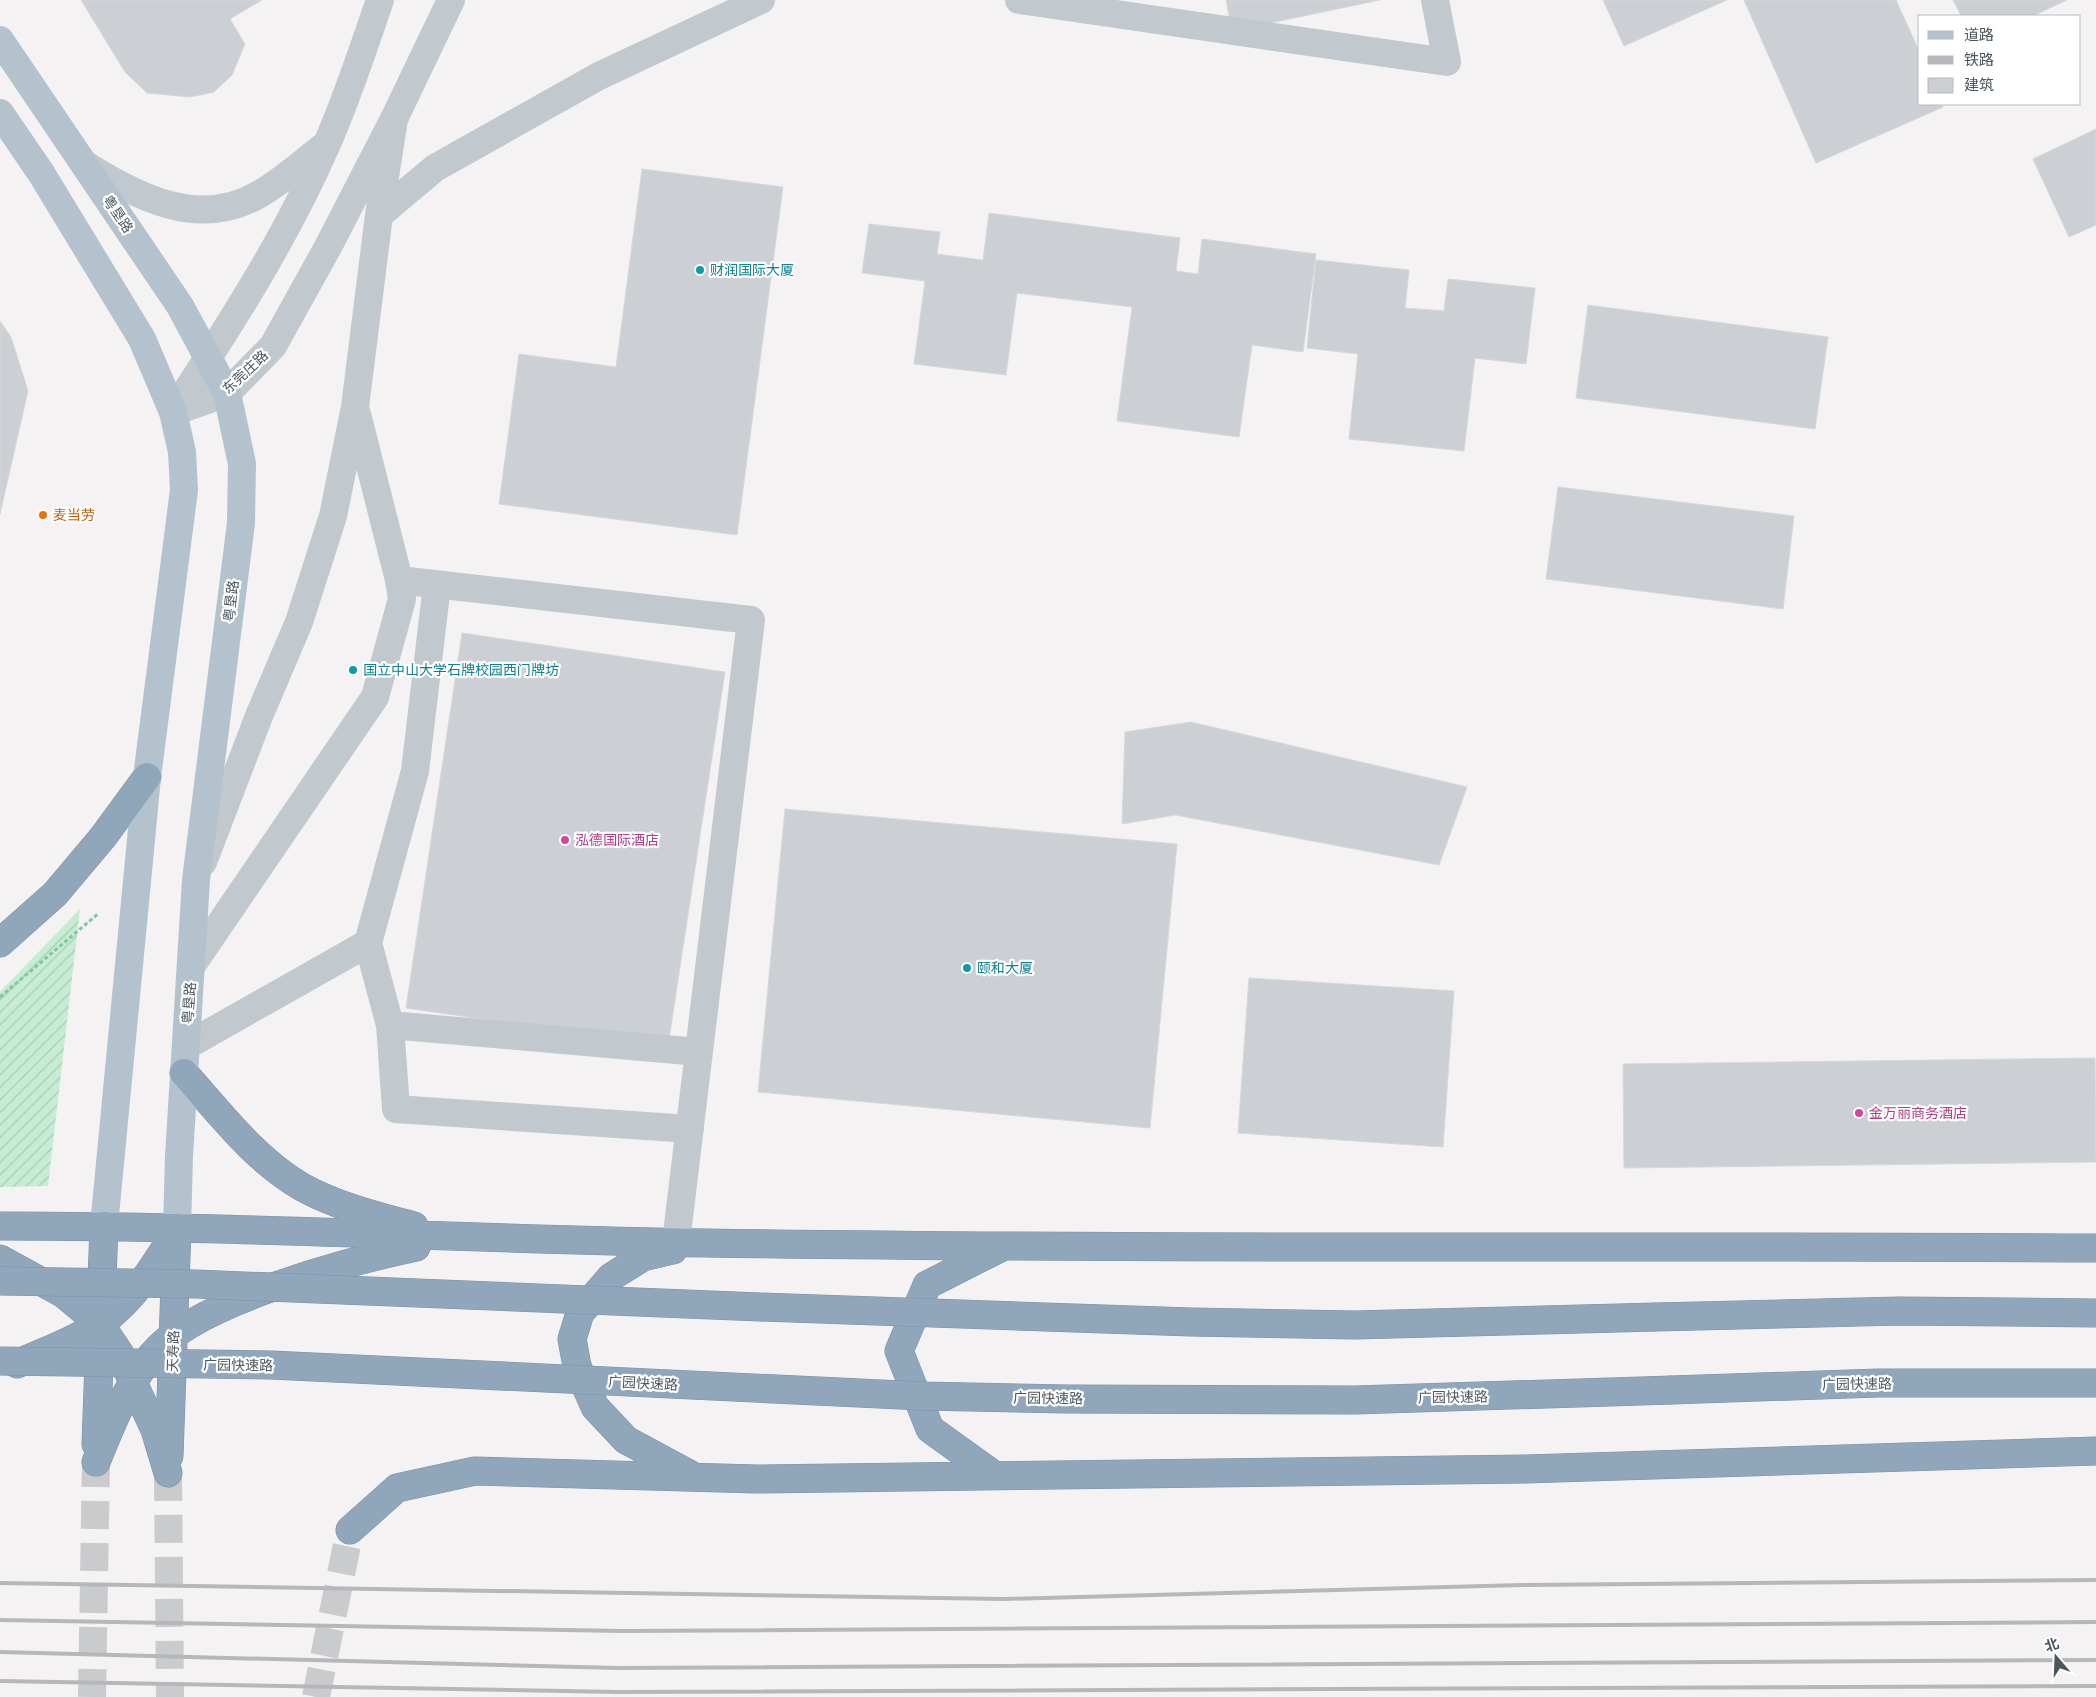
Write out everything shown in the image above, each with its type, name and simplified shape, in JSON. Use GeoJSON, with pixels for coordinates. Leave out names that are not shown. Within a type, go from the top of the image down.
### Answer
{"type":"FeatureCollection","features":[{"type":"Feature","properties":{"kind":"highway"},"geometry":{"type":"LineString","coordinates":[[0,943],[55,894],[103,837],[147,776]]}},
{"type":"Feature","properties":{"kind":"highway"},"geometry":{"type":"LineString","coordinates":[[184,1073],[241,1138],[302,1187],[357,1210],[456,1238]]}},
{"type":"Feature","properties":{"kind":"highway"},"geometry":{"type":"LineString","coordinates":[[0,1226],[104,1226],[456,1238],[704,1243],[1376,1248],[1778,1246],[2096,1248]]}},
{"type":"Feature","properties":{"kind":"highway"},"geometry":{"type":"LineString","coordinates":[[104,1226],[96,1462],[119,1405],[152,1354],[174,1335],[221,1310],[311,1274],[382,1254],[456,1238]]}},
{"type":"Feature","properties":{"kind":"highway"},"geometry":{"type":"LineString","coordinates":[[0,1372],[100,1324],[132,1294],[155,1265],[177,1228]]}},
{"type":"Feature","properties":{"kind":"highway","name":"天寿路"},"geometry":{"type":"LineString","coordinates":[[133,1383],[155,1430],[168,1472],[177,1228]]}},
{"type":"Feature","properties":{"kind":"highway"},"geometry":{"type":"LineString","coordinates":[[694,1477],[626,1440],[595,1407],[577,1366],[572,1339],[580,1313],[611,1277],[644,1257],[704,1243]]}},
{"type":"Feature","properties":{"kind":"highway"},"geometry":{"type":"LineString","coordinates":[[994,1475],[930,1429],[899,1351],[927,1285],[1004,1246]]}},
{"type":"Feature","properties":{"kind":"highway"},"geometry":{"type":"LineString","coordinates":[[0,1259],[64,1294],[100,1324],[120,1354],[133,1383]]}},
{"type":"Feature","properties":{"kind":"highway"},"geometry":{"type":"LineString","coordinates":[[0,1281],[196,1284],[780,1308],[1201,1322],[1355,1325],[1900,1311],[2096,1313]]}},
{"type":"Feature","properties":{"kind":"highway","name":"广园快速路"},"geometry":{"type":"LineString","coordinates":[[0,1361],[270,1365],[912,1395],[1056,1398],[1355,1400],[1878,1383],[2096,1383]]}},
{"type":"Feature","properties":{"kind":"highway"},"geometry":{"type":"LineString","coordinates":[[350,1530],[397,1488],[474,1471],[756,1479],[1526,1469],[2096,1451]]}},
{"type":"Feature","properties":{"kind":"main road","name":"粤垦路"},"geometry":{"type":"LineString","coordinates":[[0,40],[180,306],[227,393],[242,464],[241,523],[196,880],[177,1228]]}},
{"type":"Feature","properties":{"kind":"main road"},"geometry":{"type":"LineString","coordinates":[[0,113],[41,174],[142,339],[173,412],[182,452],[184,490],[147,776],[104,1226]]}},
{"type":"Feature","properties":{"kind":"street"},"geometry":{"type":"LineString","coordinates":[[173,412],[254,286],[326,144],[380,0]]}},
{"type":"Feature","properties":{"kind":"street","name":"东莞庄路"},"geometry":{"type":"LineString","coordinates":[[173,412],[227,393],[273,346],[329,245],[394,119],[451,0]]}},
{"type":"Feature","properties":{"kind":"street"},"geometry":{"type":"LineString","coordinates":[[379,215],[435,168],[599,76],[761,0]]}},
{"type":"Feature","properties":{"kind":"street"},"geometry":{"type":"LineString","coordinates":[[1019,0],[1447,62],[1435,0]]}},
{"type":"Feature","properties":{"kind":"street"},"geometry":{"type":"LineString","coordinates":[[196,880],[259,716],[299,622],[333,516],[355,407],[379,215],[394,119]]}},
{"type":"Feature","properties":{"kind":"street"},"geometry":{"type":"LineString","coordinates":[[86,165],[124,189],[161,204],[203,210],[233,205],[258,196],[326,144]]}},
{"type":"Feature","properties":{"kind":"street"},"geometry":{"type":"LineString","coordinates":[[192,964],[375,697],[402,599],[399,580],[355,407]]}},
{"type":"Feature","properties":{"kind":"street"},"geometry":{"type":"LineString","coordinates":[[399,580],[751,620],[676,1242]]}},
{"type":"Feature","properties":{"kind":"street"},"geometry":{"type":"LineString","coordinates":[[437,585],[416,771],[368,943],[390,1025],[396,1110],[690,1129]]}},
{"type":"Feature","properties":{"kind":"street"},"geometry":{"type":"LineString","coordinates":[[186,1046],[368,943]]}},
{"type":"Feature","properties":{"kind":"street"},"geometry":{"type":"LineString","coordinates":[[390,1025],[699,1052]]}},
{"type":"Feature","properties":{"kind":"path"},"geometry":{"type":"LineString","coordinates":[[0,998],[137,880]]}},
{"type":"Feature","properties":{"kind":"green space"},"geometry":{"type":"Polygon","coordinates":[[[80,909],[48,1186],[0,1187],[0,992],[80,909]]]}},
{"type":"Feature","properties":{"kind":"building"},"geometry":{"type":"Polygon","coordinates":[[[81,0],[262,0],[230,19],[245,44],[232,75],[214,92],[190,97],[147,93],[125,72],[81,0]]]}},
{"type":"Feature","properties":{"kind":"building"},"geometry":{"type":"Polygon","coordinates":[[[1226,0],[1380,0],[1232,31],[1226,0]]]}},
{"type":"Feature","properties":{"kind":"building"},"geometry":{"type":"Polygon","coordinates":[[[1603,0],[1727,0],[1624,46],[1603,0]]]}},
{"type":"Feature","properties":{"kind":"building"},"geometry":{"type":"Polygon","coordinates":[[[1744,0],[1896,0],[1918,49],[1918,105],[1942,105],[1943,107],[1816,163],[1744,0]]]}},
{"type":"Feature","properties":{"kind":"building"},"geometry":{"type":"Polygon","coordinates":[[[1953,0],[2067,0],[2035,15],[1960,15],[1953,0]]]}},
{"type":"Feature","properties":{"kind":"building"},"geometry":{"type":"Polygon","coordinates":[[[2096,129],[2096,225],[2069,237],[2033,159],[2096,129]]]}},
{"type":"Feature","properties":{"kind":"building","name":"财润国际大厦"},"geometry":{"type":"Polygon","coordinates":[[[642,169],[783,187],[737,535],[499,504],[519,354],[616,367],[642,169]]]}},
{"type":"Feature","properties":{"kind":"building"},"geometry":{"type":"Polygon","coordinates":[[[989,213],[1180,238],[1176,271],[1198,274],[1202,239],[1316,254],[1303,352],[1252,345],[1239,437],[1117,421],[1132,307],[1017,293],[1006,375],[914,364],[925,281],[862,273],[869,224],[940,232],[937,254],[983,260],[989,213]]]}},
{"type":"Feature","properties":{"kind":"building"},"geometry":{"type":"Polygon","coordinates":[[[1316,260],[1409,270],[1405,308],[1444,311],[1448,279],[1535,288],[1526,364],[1475,358],[1464,451],[1349,439],[1358,354],[1307,348],[1316,260]]]}},
{"type":"Feature","properties":{"kind":"building"},"geometry":{"type":"Polygon","coordinates":[[[1588,305],[1828,337],[1815,429],[1576,398],[1588,305]]]}},
{"type":"Feature","properties":{"kind":"building"},"geometry":{"type":"Polygon","coordinates":[[[0,321],[11,337],[28,391],[0,514],[0,321]]]}},
{"type":"Feature","properties":{"kind":"building"},"geometry":{"type":"Polygon","coordinates":[[[1558,487],[1794,516],[1783,609],[1546,579],[1558,487]]]}},
{"type":"Feature","properties":{"kind":"building","name":"泓德国际酒店"},"geometry":{"type":"Polygon","coordinates":[[[462,633],[725,672],[668,1046],[406,1008],[462,633]]]}},
{"type":"Feature","properties":{"kind":"building"},"geometry":{"type":"Polygon","coordinates":[[[1191,722],[1467,787],[1439,865],[1175,815],[1122,824],[1125,732],[1191,722]]]}},
{"type":"Feature","properties":{"kind":"building","name":"颐和大厦"},"geometry":{"type":"Polygon","coordinates":[[[785,809],[1177,844],[1150,1128],[758,1092],[785,809]]]}},
{"type":"Feature","properties":{"kind":"building"},"geometry":{"type":"Polygon","coordinates":[[[1249,978],[1454,991],[1443,1147],[1238,1133],[1249,978]]]}},
{"type":"Feature","properties":{"kind":"building","name":"金万丽商务酒店"},"geometry":{"type":"Polygon","coordinates":[[[2095,1058],[2096,1162],[1624,1168],[1623,1064],[2095,1058]]]}},
{"type":"Feature","properties":{"kind":"tunnel"},"geometry":{"type":"LineString","coordinates":[[92,1697],[96,1462]]}},
{"type":"Feature","properties":{"kind":"tunnel"},"geometry":{"type":"LineString","coordinates":[[168,1473],[170,1697]]}},
{"type":"Feature","properties":{"kind":"tunnel"},"geometry":{"type":"LineString","coordinates":[[316,1697],[350,1530]]}},
{"type":"Feature","properties":{"kind":"railway"},"geometry":{"type":"LineString","coordinates":[[0,1583],[1003,1599],[1522,1585],[2096,1580]]}},
{"type":"Feature","properties":{"kind":"railway"},"geometry":{"type":"LineString","coordinates":[[0,1620],[623,1631],[2096,1622]]}},
{"type":"Feature","properties":{"kind":"railway"},"geometry":{"type":"LineString","coordinates":[[0,1652],[618,1668],[2096,1660]]}},
{"type":"Feature","properties":{"kind":"railway"},"geometry":{"type":"LineString","coordinates":[[0,1681],[618,1692],[2096,1686]]}},
{"type":"Feature","properties":{"kind":"place","name":"财润国际大厦"},"geometry":{"type":"Point","coordinates":[700,270]}},
{"type":"Feature","properties":{"kind":"place","name":"麦当劳"},"geometry":{"type":"Point","coordinates":[43,515]}},
{"type":"Feature","properties":{"kind":"place","name":"国立中山大学石牌校园西门牌坊"},"geometry":{"type":"Point","coordinates":[353,670]}},
{"type":"Feature","properties":{"kind":"place","name":"泓德国际酒店"},"geometry":{"type":"Point","coordinates":[565,840]}},
{"type":"Feature","properties":{"kind":"place","name":"颐和大厦"},"geometry":{"type":"Point","coordinates":[967,968]}},
{"type":"Feature","properties":{"kind":"place","name":"金万丽商务酒店"},"geometry":{"type":"Point","coordinates":[1859,1113]}}]}
